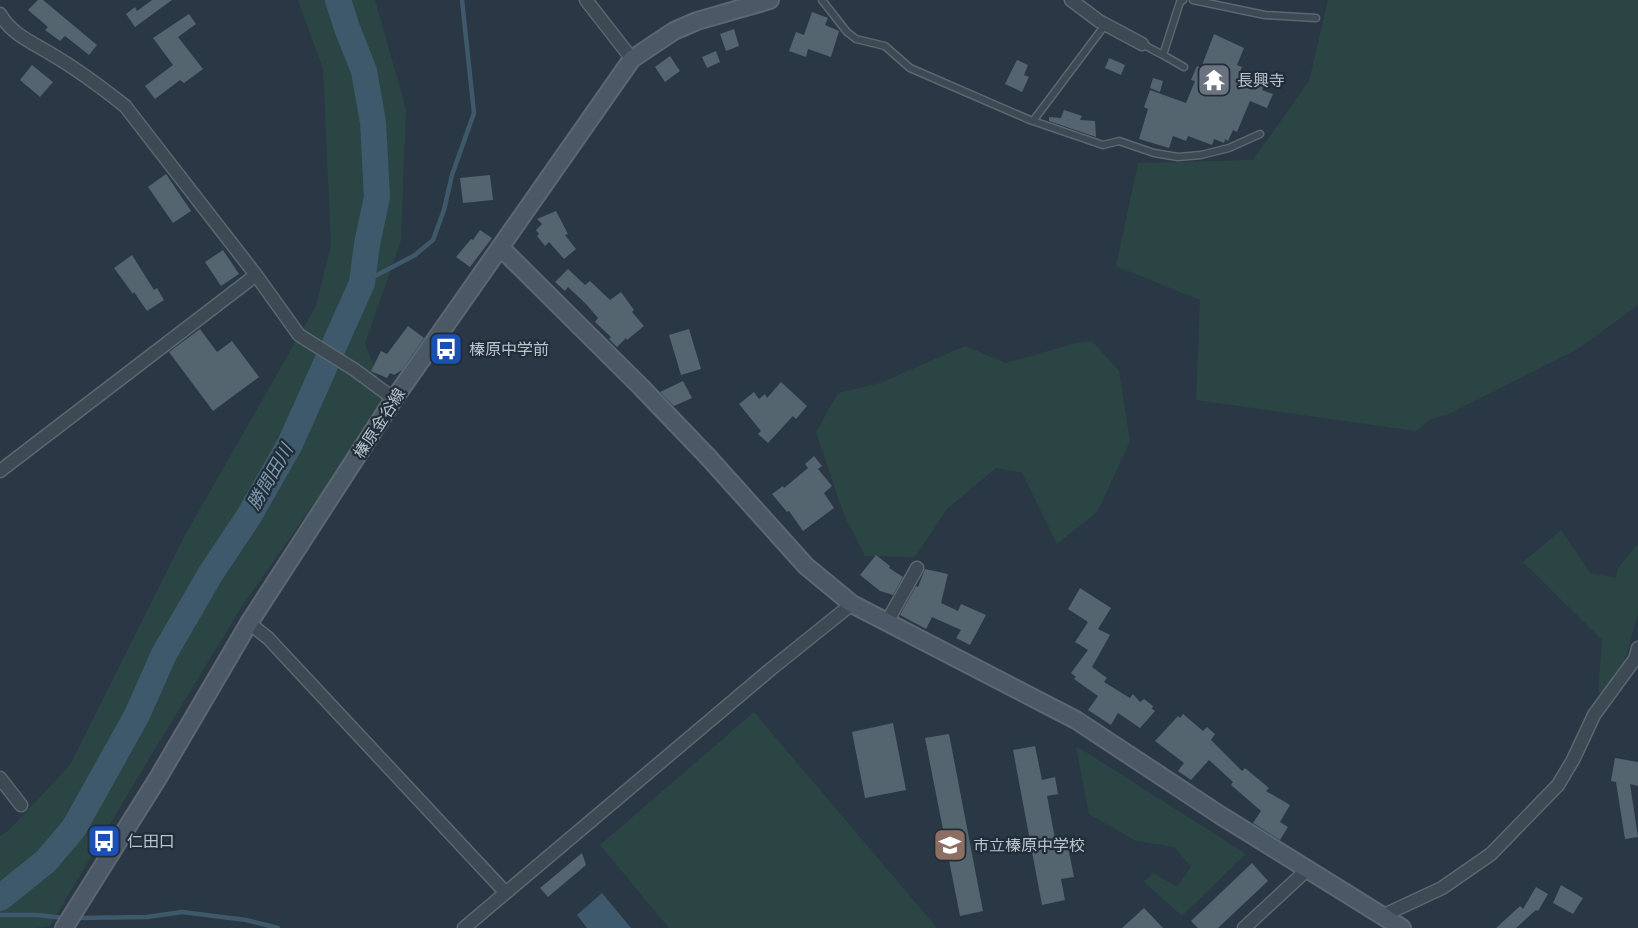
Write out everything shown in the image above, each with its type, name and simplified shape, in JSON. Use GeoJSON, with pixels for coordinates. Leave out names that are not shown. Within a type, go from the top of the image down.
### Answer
{"type":"FeatureCollection","features":[{"type":"Feature","properties":{"kind":"main road","name":"榛原金谷線"},"geometry":{"type":"LineString","coordinates":[[64,927],[158,778],[249,623],[394,399],[632,59],[674,31],[697,21],[770,0]]}},
{"type":"Feature","properties":{"kind":"main road"},"geometry":{"type":"LineString","coordinates":[[500,247],[641,387],[709,458],[806,566],[852,604],[1076,720],[1220,815],[1402,928]]}},
{"type":"Feature","properties":{"kind":"street"},"geometry":{"type":"LineString","coordinates":[[586,0],[632,59]]}},
{"type":"Feature","properties":{"kind":"street"},"geometry":{"type":"LineString","coordinates":[[1071,0],[1105,24],[1142,44]]}},
{"type":"Feature","properties":{"kind":"street"},"geometry":{"type":"LineString","coordinates":[[0,14],[6,24],[24,39],[100,86],[125,106],[256,275],[299,335],[355,370],[394,399]]}},
{"type":"Feature","properties":{"kind":"street"},"geometry":{"type":"LineString","coordinates":[[0,471],[256,275]]}},
{"type":"Feature","properties":{"kind":"street"},"geometry":{"type":"LineString","coordinates":[[887,622],[917,568]]}},
{"type":"Feature","properties":{"kind":"street"},"geometry":{"type":"LineString","coordinates":[[464,928],[763,675],[852,604]]}},
{"type":"Feature","properties":{"kind":"street"},"geometry":{"type":"LineString","coordinates":[[249,623],[268,638],[505,892]]}},
{"type":"Feature","properties":{"kind":"street"},"geometry":{"type":"LineString","coordinates":[[1382,916],[1442,888],[1491,854],[1558,785],[1574,760],[1594,715],[1635,659],[1638,648]]}},
{"type":"Feature","properties":{"kind":"street"},"geometry":{"type":"LineString","coordinates":[[0,778],[21,805]]}},
{"type":"Feature","properties":{"kind":"street"},"geometry":{"type":"LineString","coordinates":[[1244,928],[1308,870]]}},
{"type":"Feature","properties":{"kind":"lane"},"geometry":{"type":"LineString","coordinates":[[822,0],[847,32],[856,39],[885,46],[910,68],[1033,121],[1102,146],[1119,141],[1154,153],[1178,157],[1201,155],[1229,148],[1260,134]]}},
{"type":"Feature","properties":{"kind":"lane"},"geometry":{"type":"LineString","coordinates":[[1163,55],[1183,0]]}},
{"type":"Feature","properties":{"kind":"lane"},"geometry":{"type":"LineString","coordinates":[[1193,0],[1265,15],[1316,18]]}},
{"type":"Feature","properties":{"kind":"lane"},"geometry":{"type":"LineString","coordinates":[[1033,121],[1105,24]]}},
{"type":"Feature","properties":{"kind":"lane"},"geometry":{"type":"LineString","coordinates":[[1142,44],[1184,67]]}},
{"type":"Feature","properties":{"kind":"green space"},"geometry":{"type":"Polygon","coordinates":[[[298,0],[375,0],[406,109],[401,240],[365,344],[387,400],[242,606],[50,926],[0,928],[0,836],[8,831],[70,765],[184,537],[316,306],[331,245],[323,69],[298,0]]]}},
{"type":"Feature","properties":{"kind":"green space"},"geometry":{"type":"Polygon","coordinates":[[[1328,0],[1638,0],[1638,305],[1581,347],[1447,415],[1431,419],[1416,431],[1196,400],[1200,300],[1116,266],[1138,163],[1253,160],[1309,81],[1328,0]]]}},
{"type":"Feature","properties":{"kind":"green space"},"geometry":{"type":"Polygon","coordinates":[[[1092,341],[1119,371],[1130,441],[1098,511],[1057,544],[1022,473],[996,468],[947,509],[915,557],[865,556],[844,515],[816,432],[838,393],[880,383],[965,346],[1006,363],[1076,343],[1092,341]]]}},
{"type":"Feature","properties":{"kind":"green space"},"geometry":{"type":"Polygon","coordinates":[[[1561,530],[1590,573],[1616,578],[1618,568],[1638,544],[1638,614],[1623,666],[1600,695],[1598,690],[1602,640],[1523,562],[1561,530]]]}},
{"type":"Feature","properties":{"kind":"green space"},"geometry":{"type":"Polygon","coordinates":[[[754,712],[937,928],[669,928],[600,845],[754,712]]]}},
{"type":"Feature","properties":{"kind":"green space"},"geometry":{"type":"Polygon","coordinates":[[[1076,747],[1246,854],[1182,916],[1144,882],[1153,873],[1177,887],[1191,867],[1174,847],[1136,841],[1089,814],[1076,747]]]}},
{"type":"Feature","properties":{"kind":"water"},"geometry":{"type":"Polygon","coordinates":[[[602,893],[631,928],[587,928],[577,915],[602,893]]]}},
{"type":"Feature","properties":{"kind":"building"},"geometry":{"type":"Polygon","coordinates":[[[38,0],[43,0],[97,45],[89,55],[65,36],[60,41],[45,30],[48,27],[28,10],[38,0]]]}},
{"type":"Feature","properties":{"kind":"building"},"geometry":{"type":"Polygon","coordinates":[[[152,0],[172,0],[135,27],[126,14],[135,7],[137,11],[152,0]]]}},
{"type":"Feature","properties":{"kind":"building"},"geometry":{"type":"Polygon","coordinates":[[[812,12],[828,18],[825,25],[839,31],[831,57],[808,49],[806,57],[789,51],[796,32],[804,35],[812,12]]]}},
{"type":"Feature","properties":{"kind":"building"},"geometry":{"type":"Polygon","coordinates":[[[189,14],[196,24],[178,37],[203,69],[184,83],[180,80],[155,99],[145,86],[173,65],[153,38],[189,14]]]}},
{"type":"Feature","properties":{"kind":"building"},"geometry":{"type":"Polygon","coordinates":[[[734,29],[739,46],[726,51],[720,34],[734,29]]]}},
{"type":"Feature","properties":{"kind":"building"},"geometry":{"type":"Polygon","coordinates":[[[1214,34],[1244,48],[1237,65],[1242,67],[1240,72],[1265,81],[1262,90],[1273,94],[1267,108],[1250,101],[1237,132],[1233,130],[1228,141],[1225,139],[1224,143],[1214,139],[1212,145],[1188,136],[1186,141],[1173,136],[1169,148],[1139,139],[1148,109],[1144,107],[1150,90],[1186,103],[1195,81],[1191,80],[1197,66],[1201,68],[1214,34]]]}},
{"type":"Feature","properties":{"kind":"building"},"geometry":{"type":"Polygon","coordinates":[[[716,51],[720,62],[707,68],[702,57],[716,51]]]}},
{"type":"Feature","properties":{"kind":"building"},"geometry":{"type":"Polygon","coordinates":[[[670,56],[680,71],[665,82],[655,67],[670,56]]]}},
{"type":"Feature","properties":{"kind":"building"},"geometry":{"type":"Polygon","coordinates":[[[1109,58],[1125,65],[1121,75],[1105,68],[1109,58]]]}},
{"type":"Feature","properties":{"kind":"building"},"geometry":{"type":"Polygon","coordinates":[[[1017,60],[1028,65],[1024,75],[1029,77],[1022,92],[1005,84],[1017,60]]]}},
{"type":"Feature","properties":{"kind":"building"},"geometry":{"type":"Polygon","coordinates":[[[32,65],[53,82],[40,97],[20,80],[32,65]]]}},
{"type":"Feature","properties":{"kind":"building"},"geometry":{"type":"Polygon","coordinates":[[[1153,78],[1163,81],[1160,92],[1150,88],[1153,78]]]}},
{"type":"Feature","properties":{"kind":"building"},"geometry":{"type":"Polygon","coordinates":[[[1064,110],[1082,116],[1080,120],[1095,121],[1096,137],[1049,121],[1049,117],[1061,118],[1064,110]]]}},
{"type":"Feature","properties":{"kind":"building"},"geometry":{"type":"Polygon","coordinates":[[[166,174],[191,211],[173,223],[148,187],[166,174]]]}},
{"type":"Feature","properties":{"kind":"building"},"geometry":{"type":"Polygon","coordinates":[[[490,175],[493,200],[463,203],[460,178],[490,175]]]}},
{"type":"Feature","properties":{"kind":"building"},"geometry":{"type":"Polygon","coordinates":[[[556,211],[568,234],[565,235],[576,249],[564,259],[549,242],[545,246],[537,236],[539,234],[536,230],[542,224],[537,219],[556,211]]]}},
{"type":"Feature","properties":{"kind":"building"},"geometry":{"type":"Polygon","coordinates":[[[480,230],[492,238],[470,267],[456,257],[480,230]]]}},
{"type":"Feature","properties":{"kind":"building"},"geometry":{"type":"Polygon","coordinates":[[[223,250],[239,274],[221,286],[205,262],[223,250]]]}},
{"type":"Feature","properties":{"kind":"building"},"geometry":{"type":"Polygon","coordinates":[[[132,255],[154,290],[157,288],[164,300],[147,311],[114,268],[132,255]]]}},
{"type":"Feature","properties":{"kind":"building"},"geometry":{"type":"Polygon","coordinates":[[[568,269],[585,285],[590,281],[610,300],[621,292],[634,310],[632,312],[644,326],[617,347],[609,339],[611,337],[595,322],[598,318],[586,304],[568,287],[565,291],[555,282],[568,269]]]}},
{"type":"Feature","properties":{"kind":"building"},"geometry":{"type":"Polygon","coordinates":[[[408,326],[424,338],[402,370],[394,375],[390,373],[387,378],[371,371],[381,351],[387,354],[408,326]]]}},
{"type":"Feature","properties":{"kind":"building"},"geometry":{"type":"Polygon","coordinates":[[[200,329],[217,352],[232,341],[259,377],[213,411],[169,352],[200,329]]]}},
{"type":"Feature","properties":{"kind":"building"},"geometry":{"type":"Polygon","coordinates":[[[689,329],[701,369],[681,375],[669,335],[689,329]]]}},
{"type":"Feature","properties":{"kind":"building"},"geometry":{"type":"Polygon","coordinates":[[[683,381],[692,398],[674,406],[660,392],[683,381]]]}},
{"type":"Feature","properties":{"kind":"building"},"geometry":{"type":"Polygon","coordinates":[[[781,382],[807,406],[796,419],[793,416],[768,443],[758,434],[761,431],[739,404],[754,392],[759,399],[765,394],[767,398],[781,382]]]}},
{"type":"Feature","properties":{"kind":"building"},"geometry":{"type":"Polygon","coordinates":[[[814,456],[822,466],[818,469],[832,486],[824,493],[834,508],[803,531],[789,511],[787,512],[772,494],[783,486],[784,488],[808,468],[805,464],[814,456]]]}},
{"type":"Feature","properties":{"kind":"building"},"geometry":{"type":"Polygon","coordinates":[[[876,555],[890,566],[889,568],[903,577],[893,595],[880,591],[860,575],[876,555]]]}},
{"type":"Feature","properties":{"kind":"building"},"geometry":{"type":"Polygon","coordinates":[[[925,569],[948,574],[941,603],[958,611],[961,604],[986,615],[970,645],[956,638],[961,630],[932,617],[926,629],[900,615],[916,586],[918,587],[925,569]]]}},
{"type":"Feature","properties":{"kind":"building"},"geometry":{"type":"Polygon","coordinates":[[[1080,588],[1111,608],[1098,629],[1110,635],[1092,667],[1107,678],[1104,682],[1130,698],[1133,694],[1140,702],[1144,699],[1153,706],[1152,709],[1155,711],[1140,728],[1118,713],[1111,725],[1088,710],[1098,696],[1074,679],[1076,677],[1071,673],[1088,650],[1075,642],[1088,622],[1068,609],[1080,588]]]}},
{"type":"Feature","properties":{"kind":"building"},"geometry":{"type":"Polygon","coordinates":[[[1183,714],[1203,731],[1207,727],[1215,734],[1211,740],[1242,771],[1245,768],[1269,788],[1266,791],[1290,805],[1280,822],[1288,827],[1280,840],[1253,823],[1261,811],[1231,785],[1233,782],[1209,760],[1191,780],[1178,771],[1184,763],[1155,741],[1178,716],[1180,718],[1183,714]]]}},
{"type":"Feature","properties":{"kind":"building"},"geometry":{"type":"Polygon","coordinates":[[[893,723],[906,790],[865,798],[852,732],[893,723]]]}},
{"type":"Feature","properties":{"kind":"building"},"geometry":{"type":"Polygon","coordinates":[[[949,734],[983,911],[960,916],[925,738],[949,734]]]}},
{"type":"Feature","properties":{"kind":"building"},"geometry":{"type":"Polygon","coordinates":[[[1035,746],[1042,780],[1055,777],[1058,794],[1047,796],[1057,849],[1068,847],[1074,877],[1061,879],[1065,900],[1042,905],[1013,750],[1035,746]]]}},
{"type":"Feature","properties":{"kind":"building"},"geometry":{"type":"Polygon","coordinates":[[[1615,758],[1638,762],[1638,786],[1630,784],[1638,837],[1625,839],[1616,782],[1611,781],[1615,758]]]}},
{"type":"Feature","properties":{"kind":"building"},"geometry":{"type":"Polygon","coordinates":[[[582,853],[586,865],[548,897],[540,888],[582,853]]]}},
{"type":"Feature","properties":{"kind":"building"},"geometry":{"type":"Polygon","coordinates":[[[1252,863],[1268,881],[1218,928],[1198,928],[1191,921],[1252,863]]]}},
{"type":"Feature","properties":{"kind":"building"},"geometry":{"type":"Polygon","coordinates":[[[1561,885],[1583,898],[1573,914],[1553,903],[1561,885]]]}},
{"type":"Feature","properties":{"kind":"building"},"geometry":{"type":"Polygon","coordinates":[[[1536,887],[1548,894],[1538,911],[1536,910],[1516,928],[1496,928],[1520,906],[1523,909],[1536,887]]]}},
{"type":"Feature","properties":{"kind":"building"},"geometry":{"type":"Polygon","coordinates":[[[1144,908],[1163,928],[1122,928],[1144,908]]]}},
{"type":"Feature","properties":{"kind":"waterway","name":"勝間田川"},"geometry":{"type":"LineString","coordinates":[[0,898],[46,861],[74,828],[137,715],[164,654],[211,573],[249,516],[290,444],[362,283],[377,197],[373,122],[364,71],[338,0]]}},
{"type":"Feature","properties":{"kind":"waterway"},"geometry":{"type":"LineString","coordinates":[[362,283],[415,255],[433,240],[444,210],[452,175],[474,113],[462,0]]}},
{"type":"Feature","properties":{"kind":"waterway"},"geometry":{"type":"LineString","coordinates":[[75,918],[147,917],[182,912],[246,920],[278,928]]}},
{"type":"Feature","properties":{"kind":"waterway"},"geometry":{"type":"LineString","coordinates":[[0,915],[64,918]]}},
{"type":"Feature","properties":{"kind":"place","name":"長興寺"},"geometry":{"type":"Point","coordinates":[1214,80]}},
{"type":"Feature","properties":{"kind":"place","name":"榛原中学前"},"geometry":{"type":"Point","coordinates":[446,349]}},
{"type":"Feature","properties":{"kind":"place","name":"仁田口"},"geometry":{"type":"Point","coordinates":[104,841]}},
{"type":"Feature","properties":{"kind":"place","name":"市立榛原中学校"},"geometry":{"type":"Point","coordinates":[950,845]}}]}
